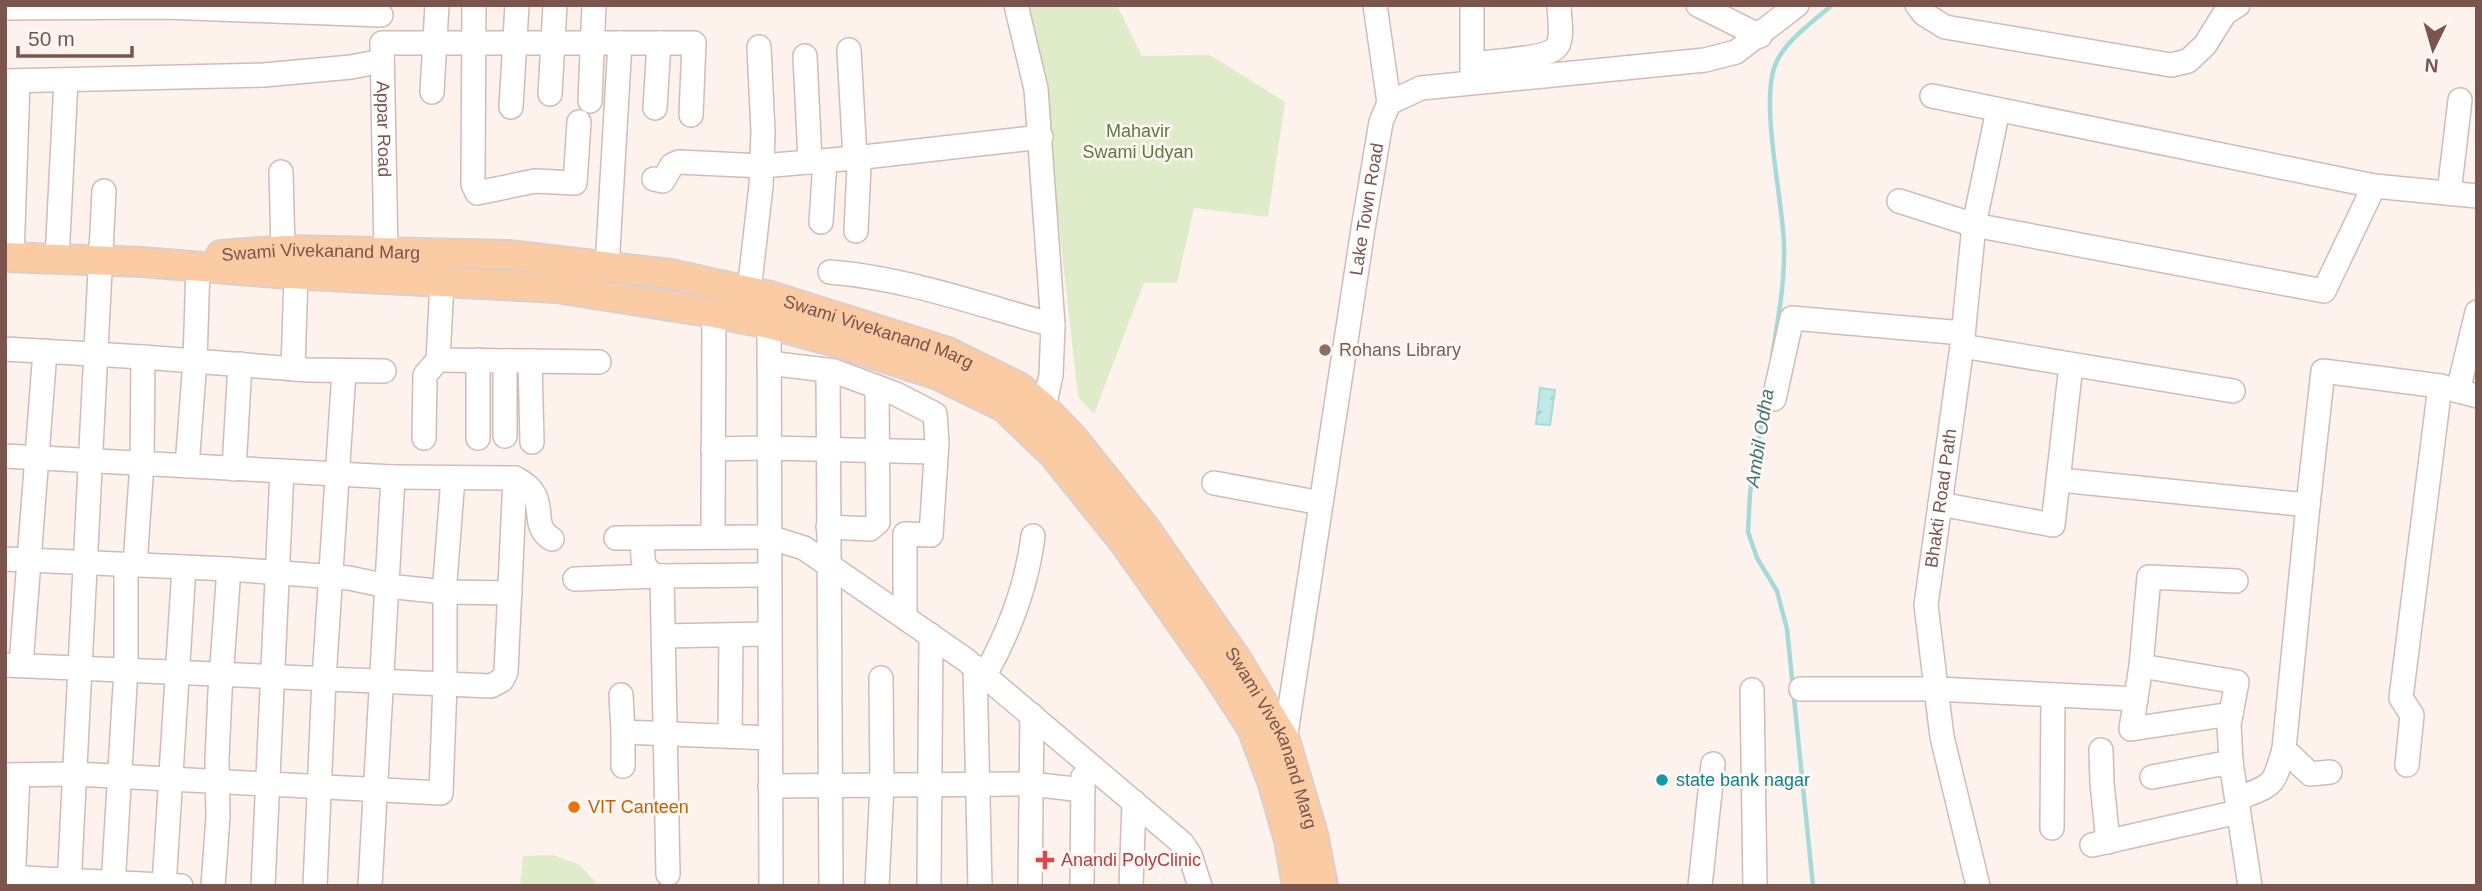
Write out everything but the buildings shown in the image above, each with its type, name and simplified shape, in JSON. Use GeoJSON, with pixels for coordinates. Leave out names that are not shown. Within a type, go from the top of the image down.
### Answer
{"type":"FeatureCollection","features":[{"type":"Feature","properties":{"kind":"main road","name":"Swami Vivekanand Marg"},"geometry":{"type":"LineString","coordinates":[[142,262],[198,267],[290,262],[386,252],[509,255],[670,274],[760,294],[948,352],[1019,387],[1053,454],[1124,542],[1252,728],[1286,829],[1297,886]]}},
{"type":"Feature","properties":{"kind":"main road","name":"Swami Vivekanand Marg"},"geometry":{"type":"LineString","coordinates":[[8,258],[290,262],[442,283],[557,288],[714,313],[836,342],[939,375],[1004,407],[1035,418],[1072,437],[1144,527],[1237,660],[1285,740],[1313,834],[1323,886]]}},
{"type":"Feature","properties":{"kind":"street"},"geometry":{"type":"LineString","coordinates":[[432,92],[437,43],[437,5]]}},
{"type":"Feature","properties":{"kind":"street"},"geometry":{"type":"LineString","coordinates":[[474,5],[473,184],[477,193],[535,181],[575,183],[579,122]]}},
{"type":"Feature","properties":{"kind":"street"},"geometry":{"type":"LineString","coordinates":[[511,107],[517,5]]}},
{"type":"Feature","properties":{"kind":"street"},"geometry":{"type":"LineString","coordinates":[[550,94],[555,5]]}},
{"type":"Feature","properties":{"kind":"street"},"geometry":{"type":"LineString","coordinates":[[590,101],[594,5]]}},
{"type":"Feature","properties":{"kind":"street"},"geometry":{"type":"LineString","coordinates":[[1016,5],[1036,89],[1054,325],[1051,374],[1035,418]]}},
{"type":"Feature","properties":{"kind":"street"},"geometry":{"type":"LineString","coordinates":[[1472,5],[1472,74]]}},
{"type":"Feature","properties":{"kind":"street"},"geometry":{"type":"LineString","coordinates":[[1370,7],[1389,103],[1421,88],[1548,54],[1558,45],[1559,5]]}},
{"type":"Feature","properties":{"kind":"street"},"geometry":{"type":"LineString","coordinates":[[1698,5],[1760,36]]}},
{"type":"Feature","properties":{"kind":"street"},"geometry":{"type":"LineString","coordinates":[[1472,74],[1706,60],[1736,52],[1797,5]]}},
{"type":"Feature","properties":{"kind":"street"},"geometry":{"type":"LineString","coordinates":[[1917,5],[1924,14],[1945,27],[2171,65],[2188,61],[2205,45],[2225,13],[2238,5]]}},
{"type":"Feature","properties":{"kind":"street"},"geometry":{"type":"LineString","coordinates":[[5,8],[381,10]]}},
{"type":"Feature","properties":{"kind":"street","name":"Appar Road"},"geometry":{"type":"LineString","coordinates":[[381,10],[386,252]]}},
{"type":"Feature","properties":{"kind":"street"},"geometry":{"type":"LineString","coordinates":[[8,258],[12,81],[264,75],[351,67],[382,52],[437,43],[694,43],[691,115]]}},
{"type":"Feature","properties":{"kind":"street"},"geometry":{"type":"LineString","coordinates":[[607,267],[620,43]]}},
{"type":"Feature","properties":{"kind":"street"},"geometry":{"type":"LineString","coordinates":[[654,107],[659,43]]}},
{"type":"Feature","properties":{"kind":"street"},"geometry":{"type":"LineString","coordinates":[[759,47],[763,132],[760,294],[769,324],[771,886]]}},
{"type":"Feature","properties":{"kind":"street"},"geometry":{"type":"LineString","coordinates":[[849,50],[855,158],[859,166],[856,231]]}},
{"type":"Feature","properties":{"kind":"street"},"geometry":{"type":"LineString","coordinates":[[805,56],[818,162],[821,222]]}},
{"type":"Feature","properties":{"kind":"street"},"geometry":{"type":"LineString","coordinates":[[57,259],[66,80]]}},
{"type":"Feature","properties":{"kind":"street"},"geometry":{"type":"LineString","coordinates":[[1932,96],[2374,186],[2477,196]]}},
{"type":"Feature","properties":{"kind":"street"},"geometry":{"type":"LineString","coordinates":[[2449,194],[2460,100]]}},
{"type":"Feature","properties":{"kind":"street","name":"Lake Town Road"},"geometry":{"type":"LineString","coordinates":[[1285,740],[1381,122],[1389,103]]}},
{"type":"Feature","properties":{"kind":"street","name":"Bhakti Road Path"},"geometry":{"type":"LineString","coordinates":[[1978,886],[1942,737],[1926,605],[1963,340],[1975,225],[1998,110]]}},
{"type":"Feature","properties":{"kind":"street"},"geometry":{"type":"LineString","coordinates":[[654,180],[663,181],[671,165],[679,162],[762,166],[1041,137]]}},
{"type":"Feature","properties":{"kind":"street"},"geometry":{"type":"LineString","coordinates":[[281,173],[290,262],[293,369]]}},
{"type":"Feature","properties":{"kind":"street"},"geometry":{"type":"LineString","coordinates":[[1899,201],[1975,225],[2324,291],[2374,186]]}},
{"type":"Feature","properties":{"kind":"street"},"geometry":{"type":"LineString","coordinates":[[69,883],[104,191]]}},
{"type":"Feature","properties":{"kind":"street"},"geometry":{"type":"LineString","coordinates":[[187,466],[195,361],[198,267]]}},
{"type":"Feature","properties":{"kind":"street"},"geometry":{"type":"LineString","coordinates":[[830,271],[862,274],[931,290],[1054,325]]}},
{"type":"Feature","properties":{"kind":"street"},"geometry":{"type":"LineString","coordinates":[[424,438],[425,374],[438,360],[442,283]]}},
{"type":"Feature","properties":{"kind":"street"},"geometry":{"type":"LineString","coordinates":[[2407,765],[2412,715],[2401,698],[2458,391],[2477,312]]}},
{"type":"Feature","properties":{"kind":"street"},"geometry":{"type":"LineString","coordinates":[[713,537],[714,313]]}},
{"type":"Feature","properties":{"kind":"street"},"geometry":{"type":"LineString","coordinates":[[1774,399],[1792,318],[1963,340],[2071,365],[2233,391]]}},
{"type":"Feature","properties":{"kind":"street"},"geometry":{"type":"LineString","coordinates":[[5,349],[293,369],[384,371]]}},
{"type":"Feature","properties":{"kind":"street"},"geometry":{"type":"LineString","coordinates":[[45,351],[29,560],[13,665],[491,686],[502,680],[506,672],[515,478]]}},
{"type":"Feature","properties":{"kind":"street"},"geometry":{"type":"LineString","coordinates":[[113,884],[130,565],[142,463],[143,357]]}},
{"type":"Feature","properties":{"kind":"street"},"geometry":{"type":"LineString","coordinates":[[438,360],[599,362]]}},
{"type":"Feature","properties":{"kind":"street"},"geometry":{"type":"LineString","coordinates":[[478,360],[478,438]]}},
{"type":"Feature","properties":{"kind":"street"},"geometry":{"type":"LineString","coordinates":[[505,360],[505,436]]}},
{"type":"Feature","properties":{"kind":"street"},"geometry":{"type":"LineString","coordinates":[[530,361],[532,442]]}},
{"type":"Feature","properties":{"kind":"street"},"geometry":{"type":"LineString","coordinates":[[769,363],[828,370],[877,387],[935,414],[936,452],[931,536],[877,534]]}},
{"type":"Feature","properties":{"kind":"street"},"geometry":{"type":"LineString","coordinates":[[234,469],[240,364]]}},
{"type":"Feature","properties":{"kind":"street"},"geometry":{"type":"LineString","coordinates":[[1940,504],[2053,524],[2071,365]]}},
{"type":"Feature","properties":{"kind":"street"},"geometry":{"type":"LineString","coordinates":[[828,370],[831,886]]}},
{"type":"Feature","properties":{"kind":"street"},"geometry":{"type":"LineString","coordinates":[[315,886],[324,679],[344,371]]}},
{"type":"Feature","properties":{"kind":"street"},"geometry":{"type":"LineString","coordinates":[[2101,750],[2100,844],[2238,806],[2275,781],[2284,750],[2323,372],[2458,391]]}},
{"type":"Feature","properties":{"kind":"street"},"geometry":{"type":"LineString","coordinates":[[828,527],[870,529],[878,522],[877,387]]}},
{"type":"Feature","properties":{"kind":"street"},"geometry":{"type":"LineString","coordinates":[[713,449],[936,452]]}},
{"type":"Feature","properties":{"kind":"street"},"geometry":{"type":"LineString","coordinates":[[5,456],[393,477],[515,478],[533,490],[537,499],[540,526],[545,535],[552,538]]}},
{"type":"Feature","properties":{"kind":"street"},"geometry":{"type":"LineString","coordinates":[[263,886],[282,471]]}},
{"type":"Feature","properties":{"kind":"street"},"geometry":{"type":"LineString","coordinates":[[370,886],[393,477]]}},
{"type":"Feature","properties":{"kind":"street"},"geometry":{"type":"LineString","coordinates":[[184,567],[171,779],[170,885],[10,880],[12,775],[75,774],[171,779],[217,781],[269,784],[320,786],[441,793],[445,592],[453,478]]}},
{"type":"Feature","properties":{"kind":"street"},"geometry":{"type":"LineString","coordinates":[[2060,480],[2308,505]]}},
{"type":"Feature","properties":{"kind":"street"},"geometry":{"type":"LineString","coordinates":[[1214,483],[1321,503]]}},
{"type":"Feature","properties":{"kind":"street"},"geometry":{"type":"LineString","coordinates":[[905,534],[905,617]]}},
{"type":"Feature","properties":{"kind":"street"},"geometry":{"type":"LineString","coordinates":[[980,886],[980,671],[1000,648],[1029,568],[1033,536]]}},
{"type":"Feature","properties":{"kind":"street"},"geometry":{"type":"LineString","coordinates":[[616,538],[769,537],[804,548],[980,671],[1134,802],[1182,843],[1190,855],[1200,886]]}},
{"type":"Feature","properties":{"kind":"street"},"geometry":{"type":"LineString","coordinates":[[643,538],[643,565],[648,572],[659,576]]}},
{"type":"Feature","properties":{"kind":"street"},"geometry":{"type":"LineString","coordinates":[[5,559],[278,572],[445,592],[510,593]]}},
{"type":"Feature","properties":{"kind":"street"},"geometry":{"type":"LineString","coordinates":[[213,886],[218,817],[221,674],[229,569]]}},
{"type":"Feature","properties":{"kind":"street"},"geometry":{"type":"LineString","coordinates":[[575,579],[769,575]]}},
{"type":"Feature","properties":{"kind":"street"},"geometry":{"type":"LineString","coordinates":[[659,576],[664,636],[668,874]]}},
{"type":"Feature","properties":{"kind":"street"},"geometry":{"type":"LineString","coordinates":[[2231,714],[2132,729],[2149,577],[2236,581]]}},
{"type":"Feature","properties":{"kind":"street"},"geometry":{"type":"LineString","coordinates":[[664,636],[769,634]]}},
{"type":"Feature","properties":{"kind":"street"},"geometry":{"type":"LineString","coordinates":[[730,736],[731,635]]}},
{"type":"Feature","properties":{"kind":"street"},"geometry":{"type":"LineString","coordinates":[[929,886],[932,635]]}},
{"type":"Feature","properties":{"kind":"street"},"geometry":{"type":"LineString","coordinates":[[2141,666],[2236,682],[2229,724],[2231,762],[2249,885]]}},
{"type":"Feature","properties":{"kind":"street"},"geometry":{"type":"LineString","coordinates":[[877,886],[882,786],[881,678]]}},
{"type":"Feature","properties":{"kind":"street"},"geometry":{"type":"LineString","coordinates":[[1801,689],[1937,689],[2136,699]]}},
{"type":"Feature","properties":{"kind":"street"},"geometry":{"type":"LineString","coordinates":[[1752,690],[1755,886]]}},
{"type":"Feature","properties":{"kind":"street"},"geometry":{"type":"LineString","coordinates":[[621,695],[623,766]]}},
{"type":"Feature","properties":{"kind":"street"},"geometry":{"type":"LineString","coordinates":[[2052,828],[2053,695]]}},
{"type":"Feature","properties":{"kind":"street"},"geometry":{"type":"LineString","coordinates":[[1030,886],[1032,715]]}},
{"type":"Feature","properties":{"kind":"street"},"geometry":{"type":"LineString","coordinates":[[623,732],[770,738]]}},
{"type":"Feature","properties":{"kind":"street"},"geometry":{"type":"LineString","coordinates":[[2284,750],[2310,774],[2330,772]]}},
{"type":"Feature","properties":{"kind":"street"},"geometry":{"type":"LineString","coordinates":[[1082,886],[1083,759]]}},
{"type":"Feature","properties":{"kind":"street"},"geometry":{"type":"LineString","coordinates":[[2152,777],[2231,762]]}},
{"type":"Feature","properties":{"kind":"street"},"geometry":{"type":"LineString","coordinates":[[1700,886],[1713,764]]}},
{"type":"Feature","properties":{"kind":"street"},"geometry":{"type":"LineString","coordinates":[[770,786],[1031,784],[1083,790]]}},
{"type":"Feature","properties":{"kind":"street"},"geometry":{"type":"LineString","coordinates":[[1131,886],[1134,802]]}},
{"type":"Feature","properties":{"kind":"green space","name":"Mahavir Swami Udyan"},"geometry":{"type":"Polygon","coordinates":[[[1028,5],[1117,5],[1142,56],[1210,55],[1285,102],[1268,217],[1194,208],[1177,283],[1144,283],[1094,414],[1078,397],[1047,117],[1028,5]]]}},
{"type":"Feature","properties":{"kind":"green space"},"geometry":{"type":"Polygon","coordinates":[[[553,855],[580,865],[599,886],[520,886],[523,856],[553,855]]]}},
{"type":"Feature","properties":{"kind":"water"},"geometry":{"type":"Polygon","coordinates":[[[1540,388],[1555,390],[1550,425],[1536,424],[1540,388]]]}},
{"type":"Feature","properties":{"kind":"waterway","name":"Ambil Odha"},"geometry":{"type":"LineString","coordinates":[[1772,357],[1779,315],[1784,245],[1773,151],[1771,80],[1776,63],[1786,47],[1832,5]]}},
{"type":"Feature","properties":{"kind":"waterway","name":"Ambil Odha"},"geometry":{"type":"LineString","coordinates":[[1765,400],[1750,493],[1748,532],[1757,558],[1777,591],[1787,629],[1813,886]]}},
{"type":"Feature","properties":{"kind":"place","name":"Rohans Library"},"geometry":{"type":"Point","coordinates":[1325,350]}},
{"type":"Feature","properties":{"kind":"place","name":"state bank nagar"},"geometry":{"type":"Point","coordinates":[1662,780]}},
{"type":"Feature","properties":{"kind":"place","name":"VIT Canteen"},"geometry":{"type":"Point","coordinates":[574,807]}},
{"type":"Feature","properties":{"kind":"place","name":"Anandi PolyClinic"},"geometry":{"type":"Point","coordinates":[1045,860]}}]}
